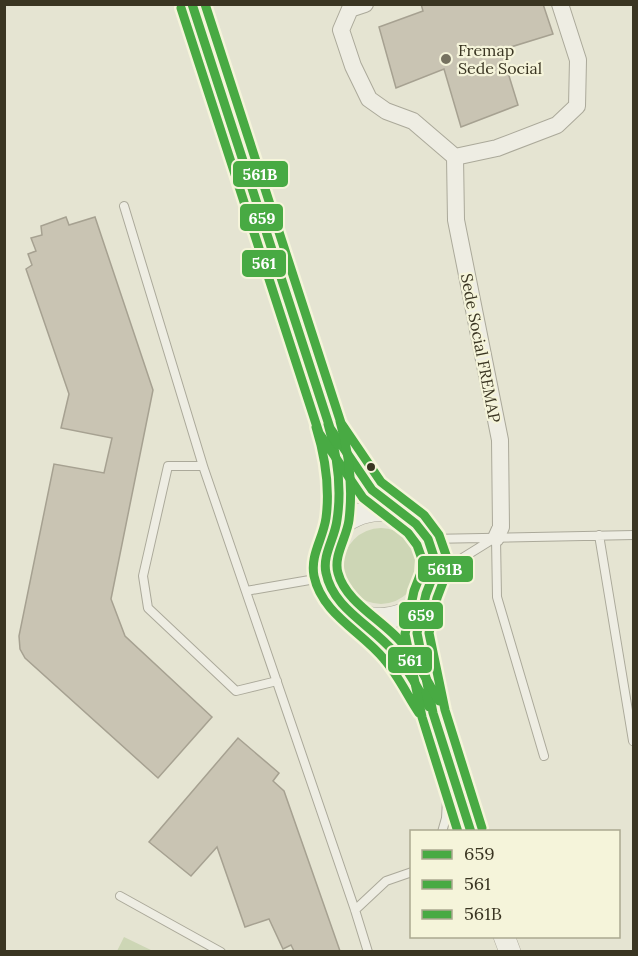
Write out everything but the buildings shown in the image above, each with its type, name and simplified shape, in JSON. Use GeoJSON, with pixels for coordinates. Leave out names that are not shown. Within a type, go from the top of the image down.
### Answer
{"type":"FeatureCollection","features":[{"type":"Feature","properties":{"kind":"street"},"geometry":{"type":"LineString","coordinates":[[192,4],[330,428],[340,498],[335,533]]}},
{"type":"Feature","properties":{"kind":"street"},"geometry":{"type":"LineString","coordinates":[[365,4],[350,9],[341,30],[353,66],[369,99],[386,111],[413,121],[454,157],[497,148],[557,125],[577,106],[578,60],[560,4]]}},
{"type":"Feature","properties":{"kind":"street","name":"Sede Social FREMAP"},"geometry":{"type":"LineString","coordinates":[[454,157],[456,220],[500,440],[501,527],[496,538]]}},
{"type":"Feature","properties":{"kind":"street"},"geometry":{"type":"LineString","coordinates":[[330,428],[372,490],[417,524],[428,539],[434,557],[417,633],[433,712],[471,830]]}},
{"type":"Feature","properties":{"kind":"street"},"geometry":{"type":"LineString","coordinates":[[401,514],[383,510],[364,512],[348,520],[335,533],[328,547],[325,562],[327,577],[336,597],[390,646],[433,712]]}},
{"type":"Feature","properties":{"kind":"street"},"geometry":{"type":"LineString","coordinates":[[352,611],[372,618],[393,618],[411,609],[429,585]]}},
{"type":"Feature","properties":{"kind":"lane"},"geometry":{"type":"LineString","coordinates":[[124,206],[203,466],[368,951]]}},
{"type":"Feature","properties":{"kind":"lane"},"geometry":{"type":"LineString","coordinates":[[203,466],[168,466],[142,576],[148,608],[236,691],[277,681]]}},
{"type":"Feature","properties":{"kind":"lane"},"geometry":{"type":"LineString","coordinates":[[428,539],[633,535]]}},
{"type":"Feature","properties":{"kind":"lane"},"geometry":{"type":"LineString","coordinates":[[599,536],[633,741]]}},
{"type":"Feature","properties":{"kind":"lane"},"geometry":{"type":"LineString","coordinates":[[429,585],[496,538]]}},
{"type":"Feature","properties":{"kind":"lane"},"geometry":{"type":"LineString","coordinates":[[496,538],[496,597],[543,756]]}},
{"type":"Feature","properties":{"kind":"lane"},"geometry":{"type":"LineString","coordinates":[[246,591],[327,577]]}},
{"type":"Feature","properties":{"kind":"lane"},"geometry":{"type":"LineString","coordinates":[[442,830],[446,818],[449,764]]}},
{"type":"Feature","properties":{"kind":"lane"},"geometry":{"type":"LineString","coordinates":[[355,910],[386,881],[410,872]]}},
{"type":"Feature","properties":{"kind":"lane"},"geometry":{"type":"LineString","coordinates":[[120,896],[221,951]]}},
{"type":"Feature","properties":{"kind":"green space"},"geometry":{"type":"Polygon","coordinates":[[[381,528],[395,531],[408,539],[416,552],[419,566],[416,580],[408,593],[395,601],[381,604],[367,601],[354,593],[346,580],[343,566],[346,552],[354,539],[367,531],[381,528]]]}},
{"type":"Feature","properties":{"kind":"green space"},"geometry":{"type":"Polygon","coordinates":[[[124,937],[153,951],[117,951],[124,937]]]}},
{"type":"Feature","properties":{"kind":"transit line","name":"659"},"geometry":{"type":"LineString","coordinates":[[192,4],[330,428],[372,490],[416,524],[428,539],[434,557],[433,576],[426,594],[417,633],[433,713],[470,830]]}},
{"type":"Feature","properties":{"kind":"transit line","name":"561B"},"geometry":{"type":"LineString","coordinates":[[205,4],[341,423],[381,482],[424,515],[439,535],[446,555],[445,577],[437,598],[429,633],[445,710],[482,828]]}},
{"type":"Feature","properties":{"kind":"transit line","name":"561"},"geometry":{"type":"LineString","coordinates":[[181,8],[319,433],[363,498],[408,533],[417,545],[422,559],[421,573],[414,591],[405,634],[422,717],[457,830]]}},
{"type":"Feature","properties":{"kind":"transit line","name":"561B"},"geometry":{"type":"LineString","coordinates":[[340,421],[348,458],[351,495],[348,526],[337,560],[338,573],[342,584],[357,602],[394,635],[407,650],[439,701]]}},
{"type":"Feature","properties":{"kind":"transit line","name":"659"},"geometry":{"type":"LineString","coordinates":[[328,424],[339,483],[336,527],[325,566],[330,586],[345,607],[394,652],[429,707]]}},
{"type":"Feature","properties":{"kind":"transit line","name":"561"},"geometry":{"type":"LineString","coordinates":[[316,427],[327,484],[326,518],[313,568],[318,589],[334,612],[375,649],[389,665],[419,713]]}},
{"type":"Feature","properties":{"kind":"place","name":"Fremap Sede Social"},"geometry":{"type":"Point","coordinates":[446,59]}}]}
